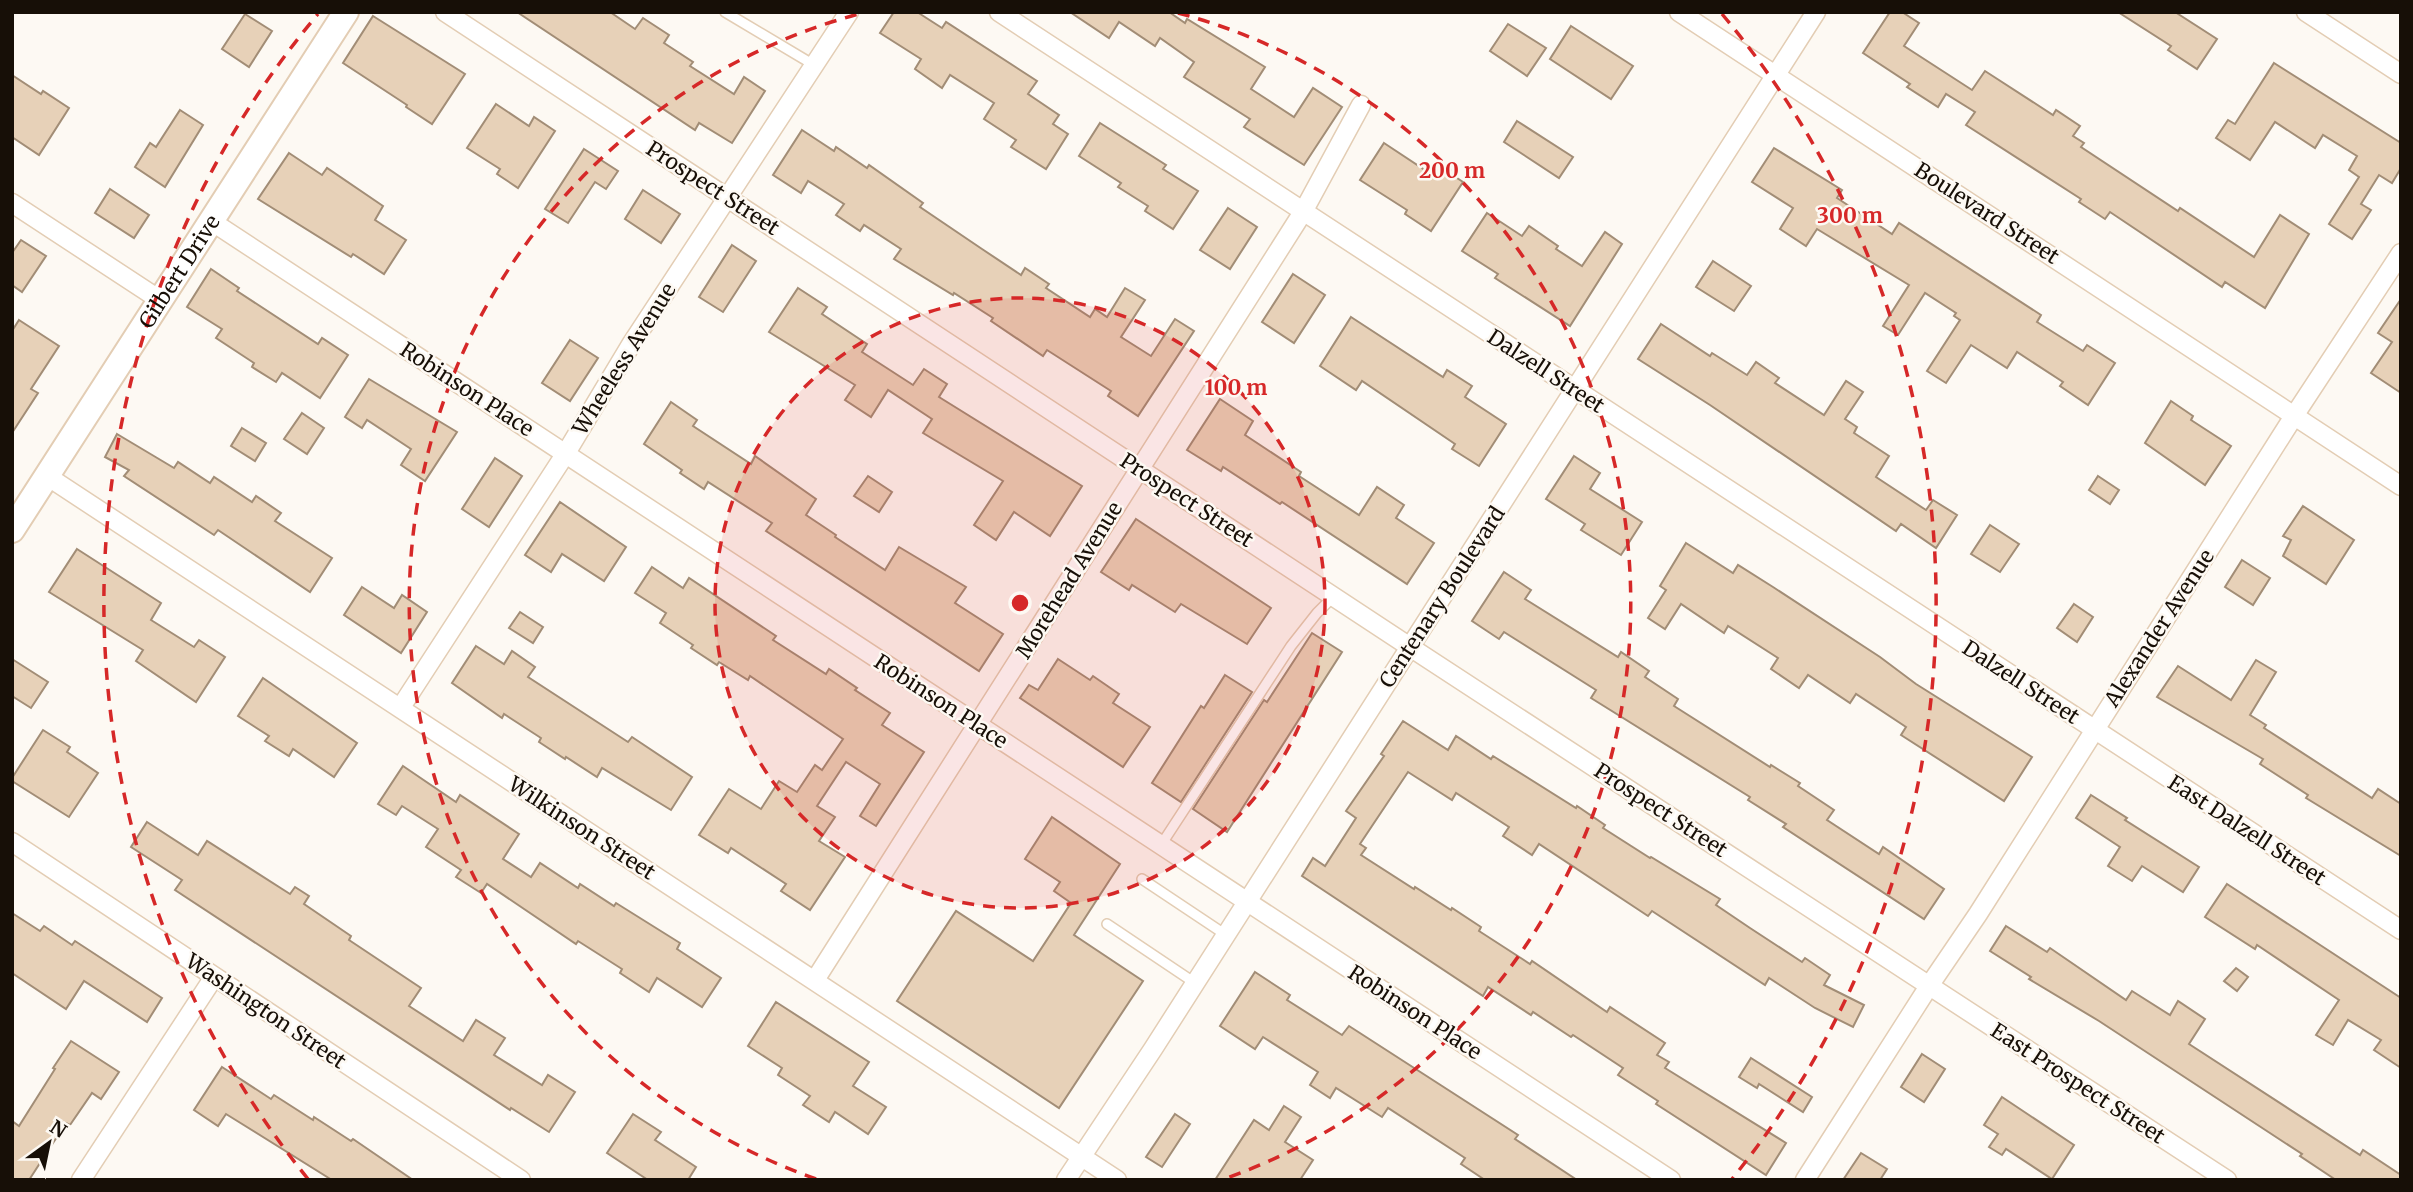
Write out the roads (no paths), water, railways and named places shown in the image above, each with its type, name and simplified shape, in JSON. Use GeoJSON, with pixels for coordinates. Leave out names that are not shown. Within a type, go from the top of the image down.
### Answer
{"type":"FeatureCollection","features":[{"type":"Feature","properties":{"kind":"street","name":"Prospect Street"},"geometry":{"type":"LineString","coordinates":[[445,12],[1929,986]]}},
{"type":"Feature","properties":{"kind":"street","name":"Wheeless Avenue"},"geometry":{"type":"LineString","coordinates":[[401,707],[566,453],[632,343],[726,197],[849,12]]}},
{"type":"Feature","properties":{"kind":"street","name":"Dalzell Street"},"geometry":{"type":"LineString","coordinates":[[999,12],[2094,730]]}},
{"type":"Feature","properties":{"kind":"street","name":"Boulevard Street"},"geometry":{"type":"LineString","coordinates":[[1679,12],[2401,486]]}},
{"type":"Feature","properties":{"kind":"street","name":"Centenary Boulevard"},"geometry":{"type":"LineString","coordinates":[[1066,1180],[1226,935],[1816,12]]}},
{"type":"Feature","properties":{"kind":"street"},"geometry":{"type":"LineString","coordinates":[[2306,12],[2401,74]]}},
{"type":"Feature","properties":{"kind":"street","name":"Gilbert Drive"},"geometry":{"type":"LineString","coordinates":[[12,530],[343,13]]}},
{"type":"Feature","properties":{"kind":"street","name":"Morehead Avenue"},"geometry":{"type":"LineString","coordinates":[[815,980],[1303,212],[1361,105]]}},
{"type":"Feature","properties":{"kind":"street"},"geometry":{"type":"LineString","coordinates":[[12,203],[160,300]]}},
{"type":"Feature","properties":{"kind":"street","name":"Robinson Place"},"geometry":{"type":"LineString","coordinates":[[211,221],[1671,1180]]}},
{"type":"Feature","properties":{"kind":"street","name":"Alexander Avenue"},"geometry":{"type":"LineString","coordinates":[[1805,1180],[2401,253]]}},
{"type":"Feature","properties":{"kind":"street","name":"Wilkinson Street"},"geometry":{"type":"LineString","coordinates":[[47,476],[1117,1180]]}},
{"type":"Feature","properties":{"kind":"street","name":"East Dalzell Street"},"geometry":{"type":"LineString","coordinates":[[2094,730],[2401,930]]}},
{"type":"Feature","properties":{"kind":"street","name":"Washington Street"},"geometry":{"type":"LineString","coordinates":[[12,842],[521,1180]]}},
{"type":"Feature","properties":{"kind":"street"},"geometry":{"type":"LineString","coordinates":[[81,1180],[214,977]]}},
{"type":"Feature","properties":{"kind":"street","name":"East Prospect Street"},"geometry":{"type":"LineString","coordinates":[[1929,986],[2227,1180]]}},
{"type":"Feature","properties":{"kind":"lane"},"geometry":{"type":"LineString","coordinates":[[725,12],[814,65]]}},
{"type":"Feature","properties":{"kind":"lane"},"geometry":{"type":"LineString","coordinates":[[1161,845],[1292,646],[1334,596]]}},
{"type":"Feature","properties":{"kind":"lane"},"geometry":{"type":"LineString","coordinates":[[1142,878],[1226,935]]}},
{"type":"Feature","properties":{"kind":"lane"},"geometry":{"type":"LineString","coordinates":[[1107,924],[1195,983]]}}]}
